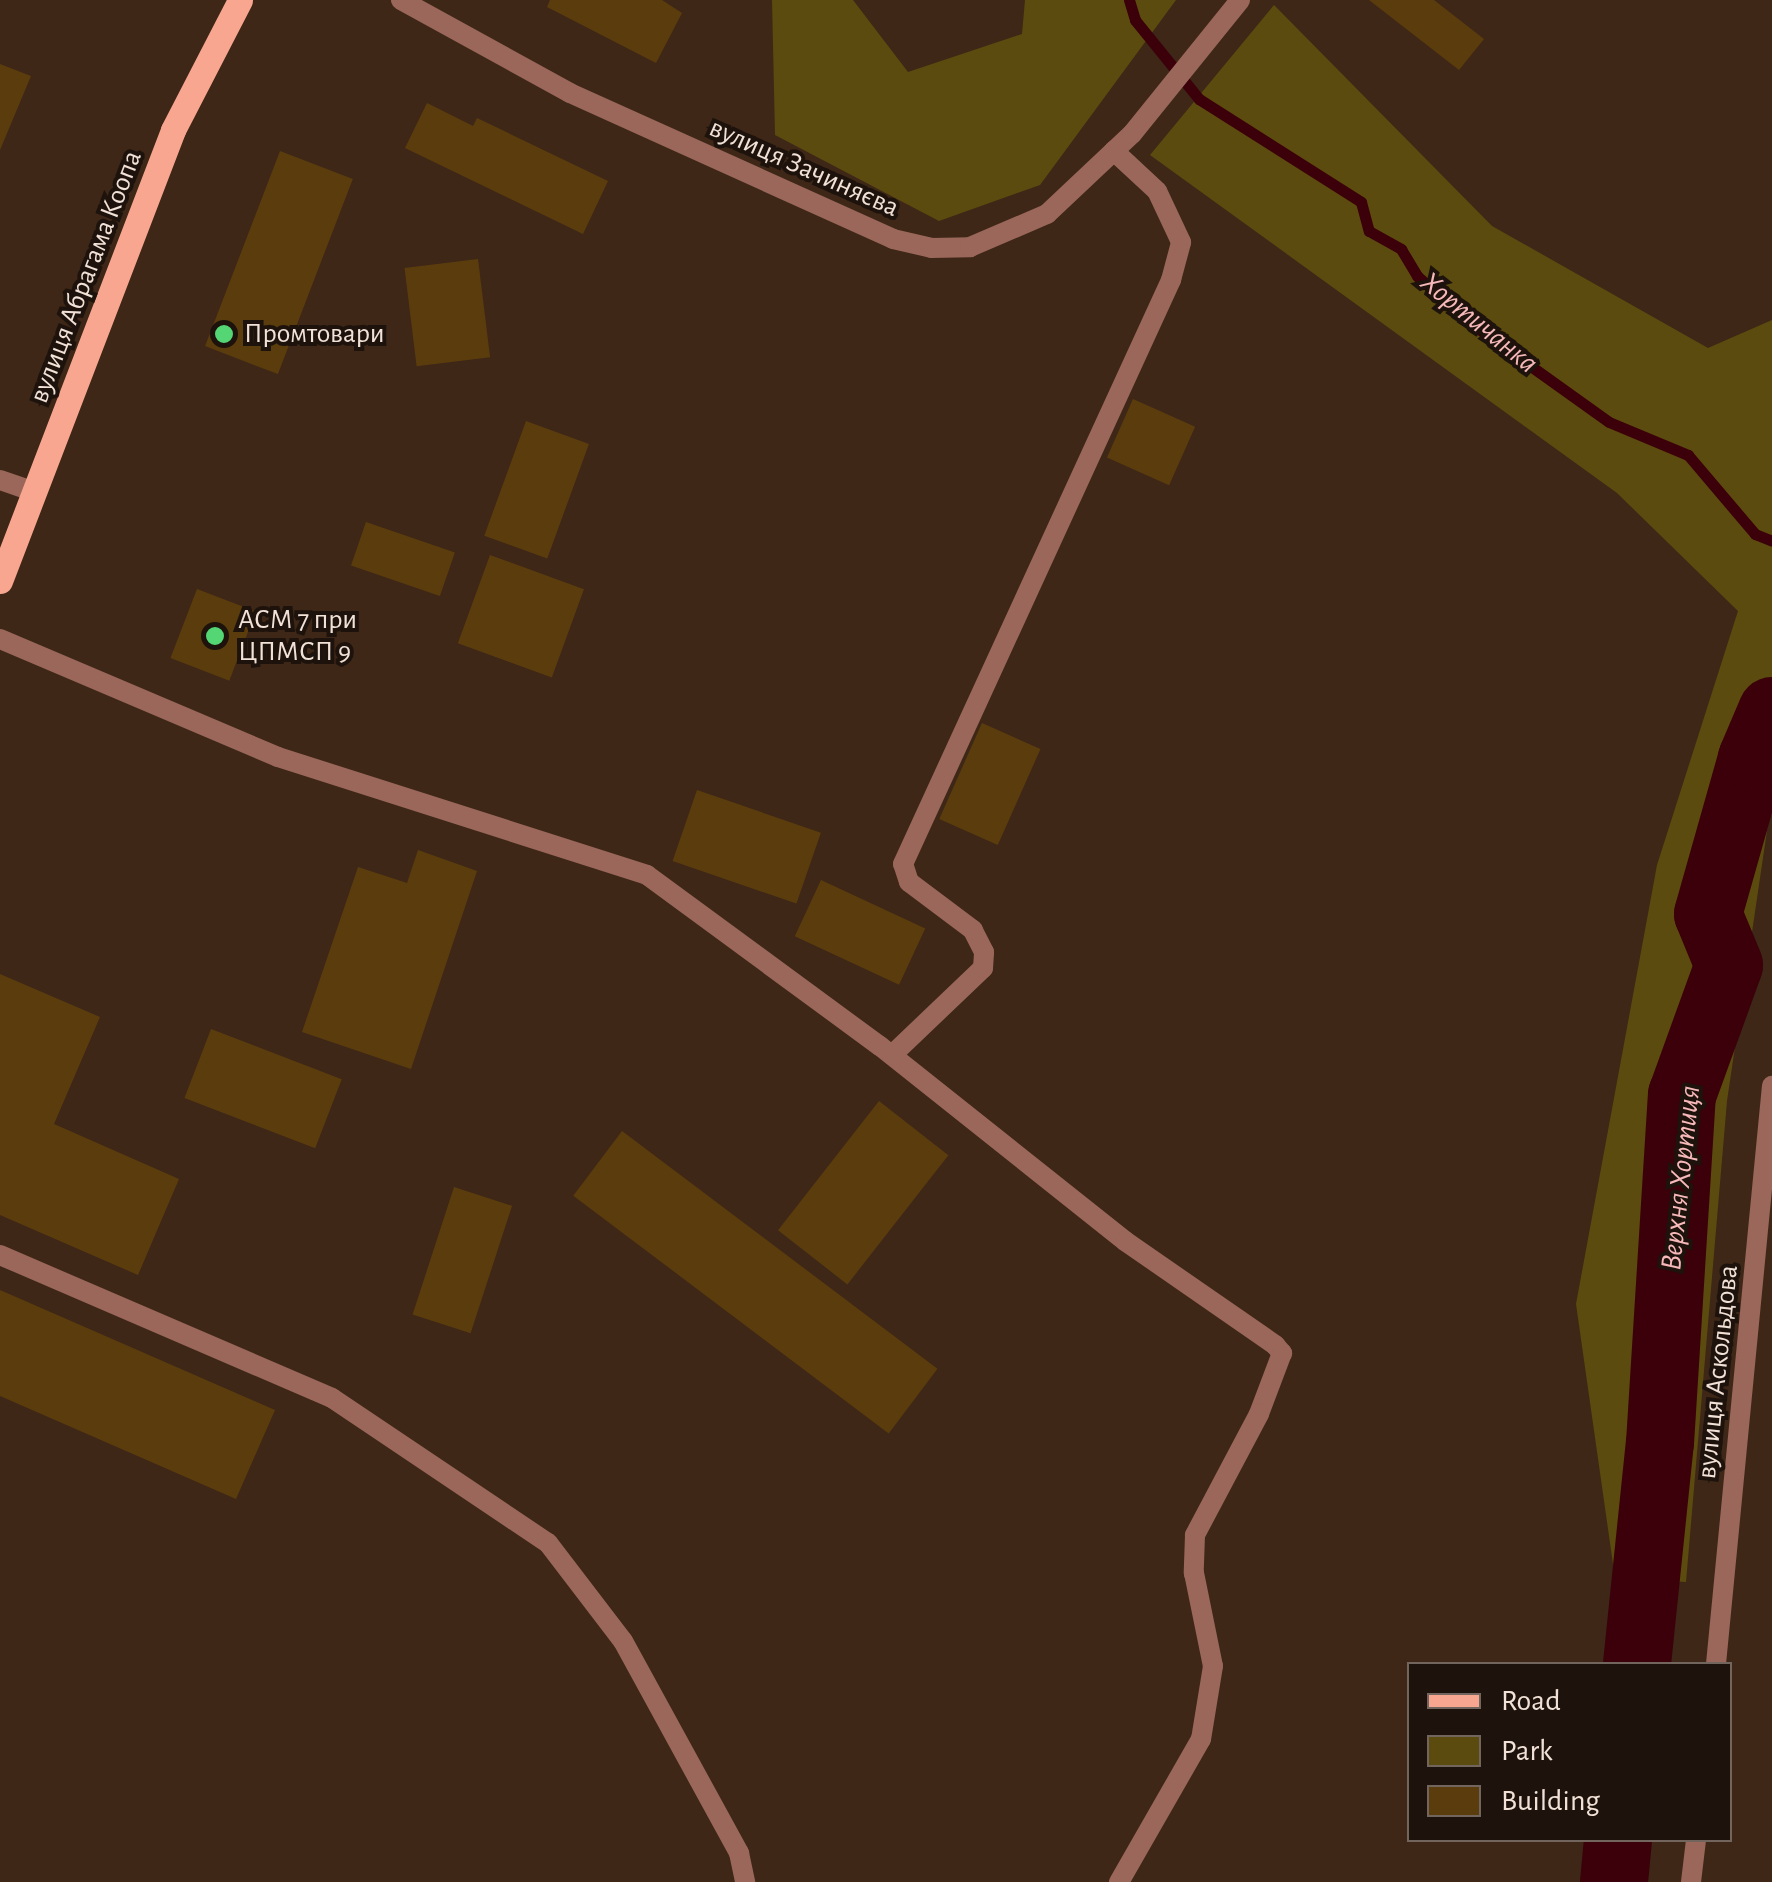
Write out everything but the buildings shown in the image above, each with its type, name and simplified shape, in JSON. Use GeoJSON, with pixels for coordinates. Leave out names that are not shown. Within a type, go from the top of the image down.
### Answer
{"type":"FeatureCollection","features":[{"type":"Feature","properties":{"kind":"main road","name":"вулиця Абрагама Коопа"},"geometry":{"type":"LineString","coordinates":[[0,581],[173,130],[240,0]]}},
{"type":"Feature","properties":{"kind":"street","name":"вулиця Зачиняєва"},"geometry":{"type":"LineString","coordinates":[[401,0],[570,93],[893,239],[931,248],[970,247],[1048,214],[1114,151],[1240,0]]}},
{"type":"Feature","properties":{"kind":"street"},"geometry":{"type":"LineString","coordinates":[[892,1056],[982,968],[984,952],[973,930],[909,882],[903,864],[1172,280],[1182,242],[1157,190],[1114,151]]}},
{"type":"Feature","properties":{"kind":"street"},"geometry":{"type":"LineString","coordinates":[[0,480],[35,492]]}},
{"type":"Feature","properties":{"kind":"street"},"geometry":{"type":"LineString","coordinates":[[0,639],[278,757],[648,875],[892,1056],[1125,1241],[1282,1353],[1228,1478],[1195,1535],[1194,1573],[1213,1666],[1202,1739],[1119,1882]]}},
{"type":"Feature","properties":{"kind":"street","name":"вулиця Аскольдова"},"geometry":{"type":"LineString","coordinates":[[1716,1662],[1772,1086]]}},
{"type":"Feature","properties":{"kind":"street"},"geometry":{"type":"LineString","coordinates":[[0,1255],[332,1398],[548,1543],[623,1641],[739,1853],[745,1882]]}},
{"type":"Feature","properties":{"kind":"street"},"geometry":{"type":"LineString","coordinates":[[1691,1882],[1696,1842]]}},
{"type":"Feature","properties":{"kind":"green space"},"geometry":{"type":"Polygon","coordinates":[[[772,0],[853,0],[908,72],[1022,34],[1025,0],[1176,0],[1040,185],[939,221],[775,135],[772,0]]]}},
{"type":"Feature","properties":{"kind":"green space"},"geometry":{"type":"Polygon","coordinates":[[[1274,5],[1492,226],[1708,348],[1772,320],[1772,797],[1727,1101],[1686,1582],[1615,1578],[1576,1304],[1657,865],[1738,611],[1617,493],[1150,155],[1274,5]]]}},
{"type":"Feature","properties":{"kind":"waterway","name":"Хортичанка"},"geometry":{"type":"LineString","coordinates":[[1129,0],[1135,20],[1199,99],[1361,202],[1369,231],[1401,249],[1417,276],[1472,324],[1609,422],[1688,455],[1755,534],[1772,541]]}},
{"type":"Feature","properties":{"kind":"waterway","name":"Верхня Хортиця"},"geometry":{"type":"LineString","coordinates":[[1637,1662],[1660,1443],[1682,1095],[1729,965],[1708,914],[1752,758],[1772,711]]}},
{"type":"Feature","properties":{"kind":"waterway","name":"Верхня Хортиця"},"geometry":{"type":"LineString","coordinates":[[1614,1882],[1618,1842]]}},
{"type":"Feature","properties":{"kind":"place","name":"Промтовари"},"geometry":{"type":"Point","coordinates":[224,334]}},
{"type":"Feature","properties":{"kind":"place","name":"АСМ 7 при ЦПМСП 9"},"geometry":{"type":"Point","coordinates":[215,636]}}]}
